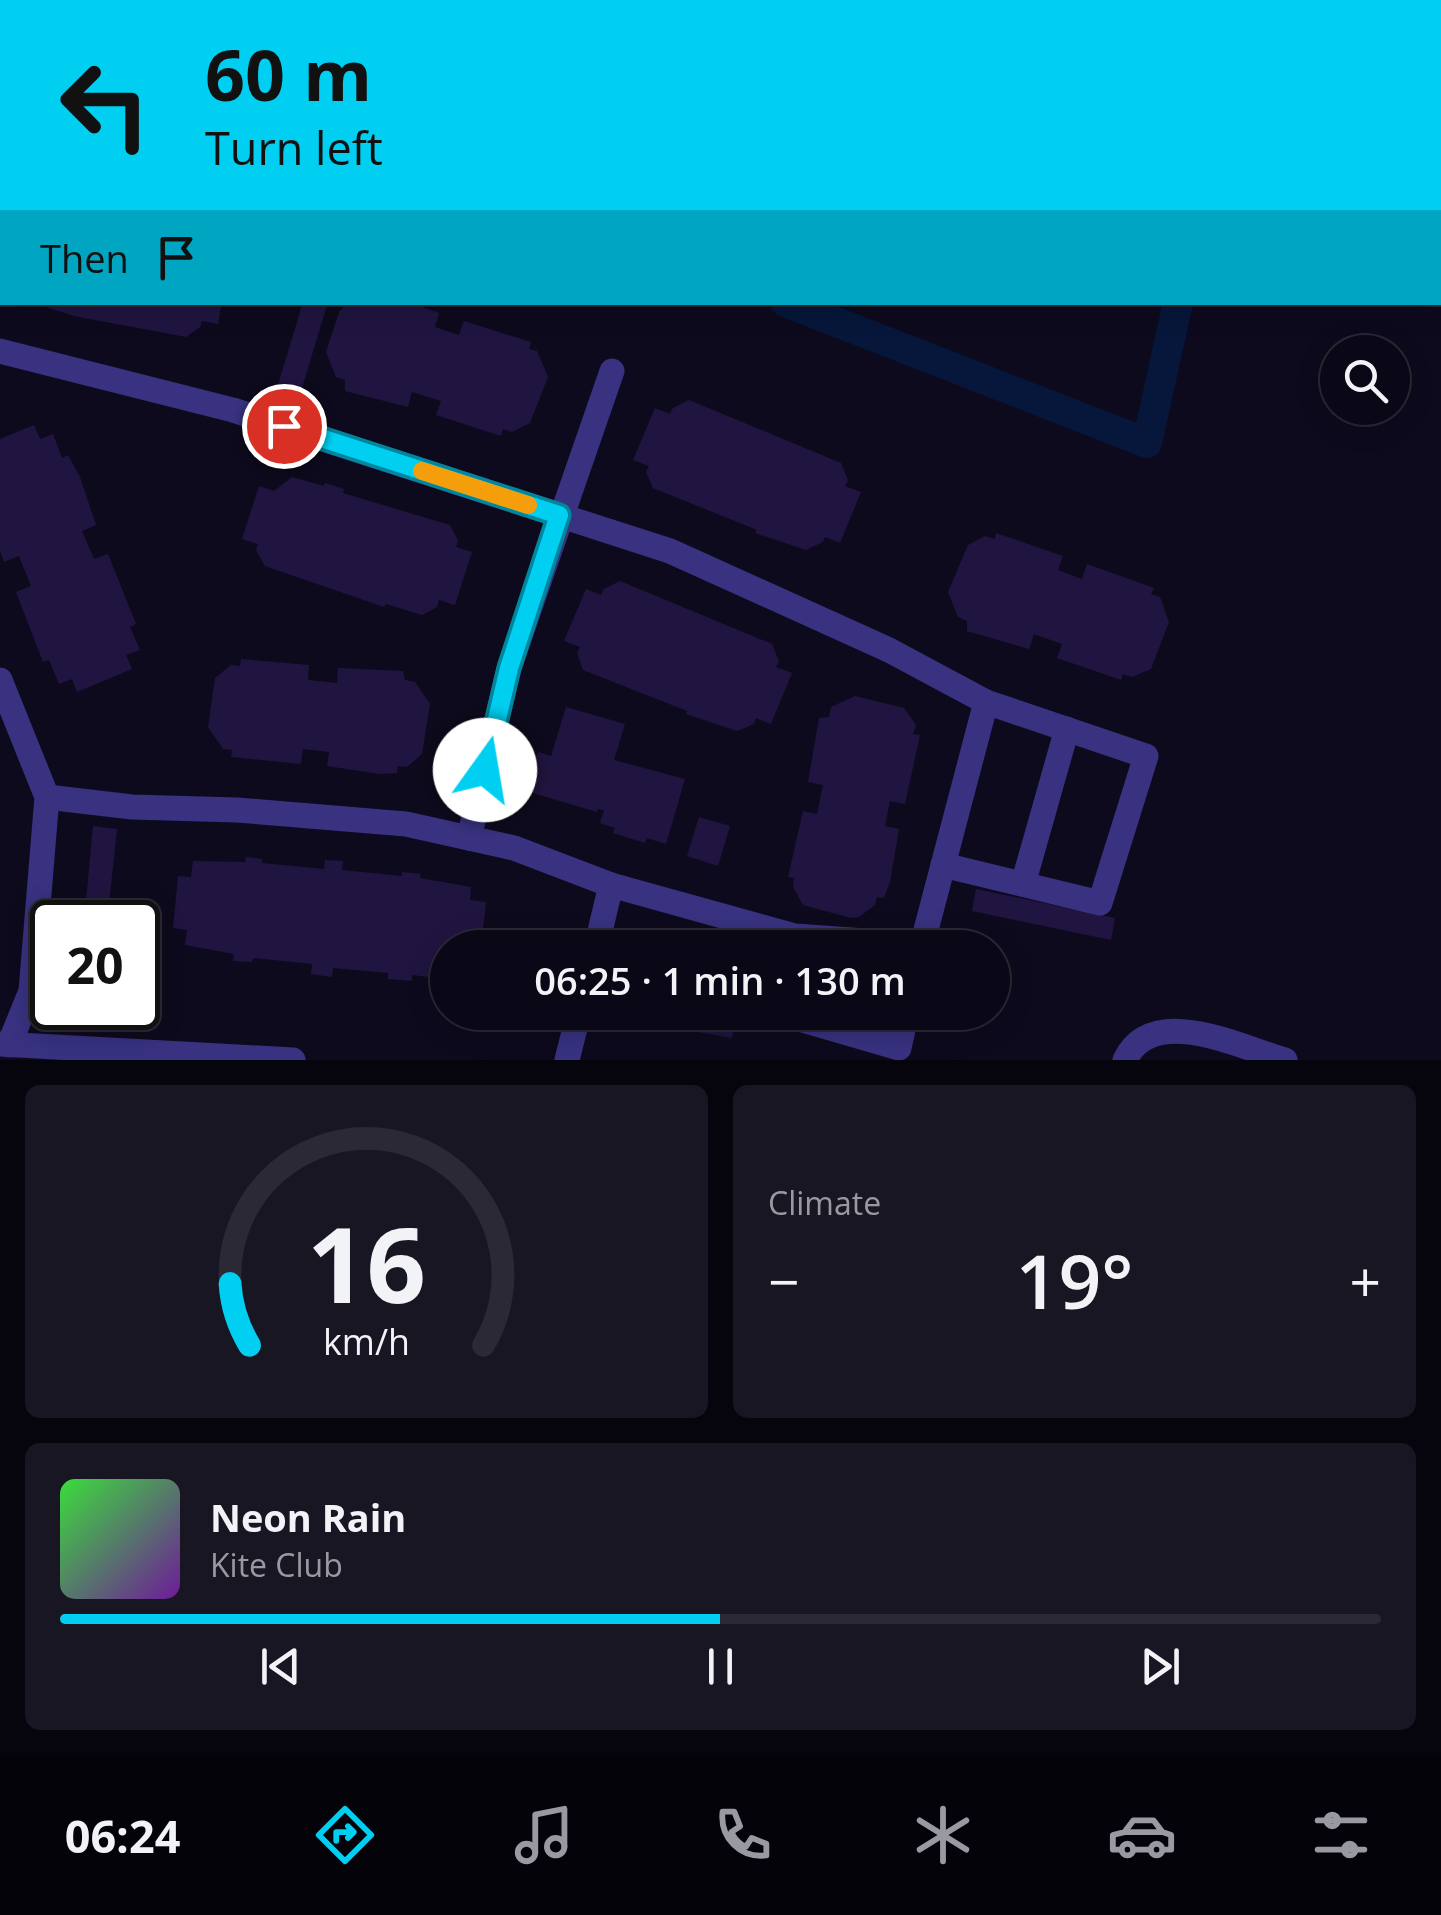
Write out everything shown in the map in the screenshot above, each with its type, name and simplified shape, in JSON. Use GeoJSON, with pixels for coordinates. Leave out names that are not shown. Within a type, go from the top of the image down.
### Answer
{"type":"FeatureCollection","features":[{"type":"Feature","properties":{"kind":"street"},"geometry":{"type":"LineString","coordinates":[[0,351],[233,410],[670,551],[890,650],[986,702],[1146,756],[1100,903],[943,864]]}},
{"type":"Feature","properties":{"kind":"street"},"geometry":{"type":"LineString","coordinates":[[470,838],[509,668],[612,371]]}},
{"type":"Feature","properties":{"kind":"street"},"geometry":{"type":"LineString","coordinates":[[0,680],[47,797],[32,990],[5,1044],[293,1060]]}},
{"type":"Feature","properties":{"kind":"street"},"geometry":{"type":"LineString","coordinates":[[926,930],[986,702]]}},
{"type":"Feature","properties":{"kind":"street"},"geometry":{"type":"LineString","coordinates":[[1024,884],[1067,729]]}},
{"type":"Feature","properties":{"kind":"street"},"geometry":{"type":"LineString","coordinates":[[47,797],[132,807],[237,810],[406,824],[514,848],[737,930]]}},
{"type":"Feature","properties":{"kind":"street"},"geometry":{"type":"LineString","coordinates":[[601,930],[612,885]]}},
{"type":"Feature","properties":{"kind":"street"},"geometry":{"type":"LineString","coordinates":[[567,1060],[574,1030]]}},
{"type":"Feature","properties":{"kind":"street"},"geometry":{"type":"LineString","coordinates":[[837,1030],[899,1048],[903,1030]]}},
{"type":"Feature","properties":{"kind":"street"},"geometry":{"type":"LineString","coordinates":[[1125,1060],[1136,1043],[1173,1032],[1223,1037],[1285,1060]]}},
{"type":"Feature","properties":{"kind":"building"},"geometry":{"type":"Polygon","coordinates":[[[39,305],[221,305],[218,324],[202,321],[186,337],[74,316],[39,305]]]}},
{"type":"Feature","properties":{"kind":"building"},"geometry":{"type":"Polygon","coordinates":[[[302,305],[327,305],[301,391],[278,385],[302,305]]]}},
{"type":"Feature","properties":{"kind":"building"},"geometry":{"type":"Polygon","coordinates":[[[345,305],[416,305],[439,313],[435,327],[459,335],[464,321],[531,342],[529,349],[537,351],[548,377],[530,423],[512,432],[503,429],[501,436],[436,415],[441,401],[412,392],[408,407],[345,391],[345,380],[336,377],[326,352],[339,312],[345,305]]]}},
{"type":"Feature","properties":{"kind":"building"},"geometry":{"type":"Polygon","coordinates":[[[689,400],[841,463],[848,480],[845,486],[861,492],[840,543],[825,537],[806,550],[755,533],[757,530],[653,488],[646,472],[649,466],[633,460],[655,408],[670,414],[673,408],[689,400]]]}},
{"type":"Feature","properties":{"kind":"building"},"geometry":{"type":"Polygon","coordinates":[[[34,425],[40,439],[53,434],[62,458],[68,455],[80,477],[96,525],[82,531],[94,559],[108,554],[136,624],[130,627],[140,650],[126,655],[132,669],[77,692],[72,679],[59,684],[49,660],[43,662],[16,592],[31,586],[19,556],[4,562],[0,551],[0,439],[34,425]]]}},
{"type":"Feature","properties":{"kind":"building"},"geometry":{"type":"Polygon","coordinates":[[[292,477],[324,486],[325,483],[344,489],[343,493],[450,525],[458,541],[456,547],[472,552],[455,605],[439,600],[437,607],[422,615],[386,604],[384,607],[265,566],[256,550],[258,544],[242,539],[259,486],[274,491],[292,477]]]}},
{"type":"Feature","properties":{"kind":"building"},"geometry":{"type":"Polygon","coordinates":[[[996,533],[1063,556],[1058,570],[1082,579],[1087,564],[1154,588],[1151,594],[1160,597],[1169,622],[1151,669],[1132,677],[1123,674],[1121,680],[1057,658],[1062,644],[1034,634],[1029,649],[967,631],[967,621],[958,617],[948,592],[968,545],[985,536],[995,539],[996,533]]]}},
{"type":"Feature","properties":{"kind":"building"},"geometry":{"type":"Polygon","coordinates":[[[620,581],[772,644],[779,661],[776,667],[792,673],[771,724],[756,718],[754,724],[737,731],[583,670],[577,653],[580,647],[564,641],[586,589],[601,595],[604,589],[620,581]]]}},
{"type":"Feature","properties":{"kind":"building"},"geometry":{"type":"Polygon","coordinates":[[[241,659],[309,665],[308,680],[337,683],[338,668],[403,671],[405,680],[415,682],[430,704],[422,754],[407,767],[398,766],[397,773],[380,774],[327,766],[329,752],[303,749],[301,764],[231,757],[232,750],[223,749],[208,727],[215,678],[231,665],[240,666],[241,659]]]}},
{"type":"Feature","properties":{"kind":"building"},"geometry":{"type":"Polygon","coordinates":[[[855,696],[904,708],[916,725],[913,734],[920,735],[905,804],[890,801],[885,826],[899,829],[884,898],[877,897],[875,905],[851,918],[803,905],[793,887],[794,878],[788,877],[803,811],[817,814],[823,785],[808,782],[819,718],[829,717],[831,707],[855,696]]]}},
{"type":"Feature","properties":{"kind":"building"},"geometry":{"type":"Polygon","coordinates":[[[566,707],[625,724],[614,760],[685,779],[666,844],[647,838],[645,843],[613,833],[615,828],[600,823],[604,810],[597,812],[526,791],[538,752],[551,756],[566,707]]]}},
{"type":"Feature","properties":{"kind":"building"},"geometry":{"type":"Polygon","coordinates":[[[699,817],[730,826],[718,866],[687,856],[699,817]]]}},
{"type":"Feature","properties":{"kind":"building"},"geometry":{"type":"Polygon","coordinates":[[[93,826],[117,829],[109,900],[86,900],[93,826]]]}},
{"type":"Feature","properties":{"kind":"building"},"geometry":{"type":"Polygon","coordinates":[[[246,857],[262,859],[262,863],[324,869],[325,860],[343,861],[342,870],[421,874],[420,878],[471,887],[470,900],[486,902],[483,930],[430,930],[430,977],[412,975],[412,981],[388,979],[388,973],[333,968],[332,977],[311,974],[312,964],[253,958],[252,962],[233,961],[234,954],[185,945],[187,930],[173,928],[178,876],[191,877],[193,861],[245,862],[246,857]]]}},
{"type":"Feature","properties":{"kind":"building"},"geometry":{"type":"Polygon","coordinates":[[[976,889],[1115,918],[1111,940],[972,911],[976,889]]]}},
{"type":"Feature","properties":{"kind":"building"},"geometry":{"type":"Polygon","coordinates":[[[687,1030],[733,1030],[732,1038],[687,1030]]]}},
{"type":"Feature","properties":{"kind":"waterway"},"geometry":{"type":"LineString","coordinates":[[793,305],[1147,443],[1177,305]]}},
{"type":"Feature","properties":{"kind":"slow traffic"},"geometry":{"type":"LineString","coordinates":[[422,471],[528,505]]}},
{"type":"Feature","properties":{"kind":"route"},"geometry":{"type":"LineString","coordinates":[[284,426],[559,515],[509,668],[485,770]]}}]}
